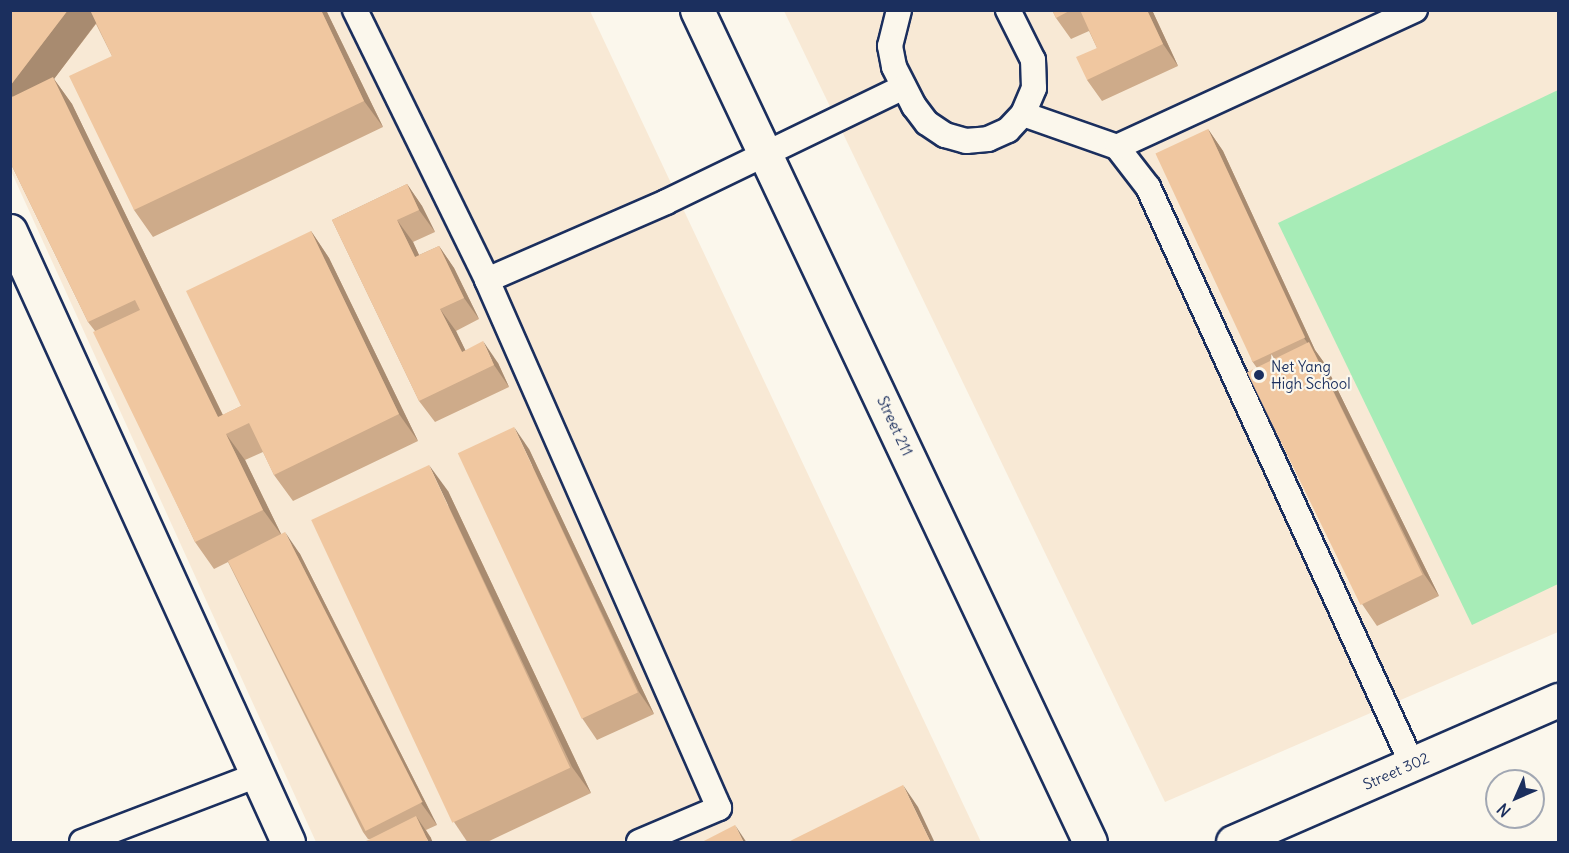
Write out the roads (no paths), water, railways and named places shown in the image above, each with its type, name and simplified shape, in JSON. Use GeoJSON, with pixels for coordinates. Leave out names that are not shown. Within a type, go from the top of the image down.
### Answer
{"type":"FeatureCollection","features":[{"type":"Feature","properties":{"kind":"street","name":"Street 211"},"geometry":{"type":"LineString","coordinates":[[697,10],[767,151],[1090,843]]}},
{"type":"Feature","properties":{"kind":"street"},"geometry":{"type":"LineString","coordinates":[[10,231],[288,843]]}},
{"type":"Feature","properties":{"kind":"street","name":"Street 302"},"geometry":{"type":"LineString","coordinates":[[1233,843],[1558,700]]}},
{"type":"Feature","properties":{"kind":"lane"},"geometry":{"type":"LineString","coordinates":[[355,10],[487,280],[719,808],[639,843]]}},
{"type":"Feature","properties":{"kind":"lane"},"geometry":{"type":"LineString","coordinates":[[899,10],[890,46],[894,67],[904,87],[927,123],[945,135],[966,141],[988,139],[1008,130],[1023,114],[1034,88],[1033,60],[1008,10]]}},
{"type":"Feature","properties":{"kind":"lane"},"geometry":{"type":"LineString","coordinates":[[1117,147],[1415,10]]}},
{"type":"Feature","properties":{"kind":"lane"},"geometry":{"type":"LineString","coordinates":[[487,280],[666,202],[767,151],[904,87]]}},
{"type":"Feature","properties":{"kind":"lane"},"geometry":{"type":"LineString","coordinates":[[1023,114],[1117,147],[1148,187],[1412,764]]}},
{"type":"Feature","properties":{"kind":"lane"},"geometry":{"type":"LineString","coordinates":[[82,843],[257,775]]}},
{"type":"Feature","properties":{"kind":"place","name":"Net Yang High School"},"geometry":{"type":"Point","coordinates":[1259,375]}}]}
